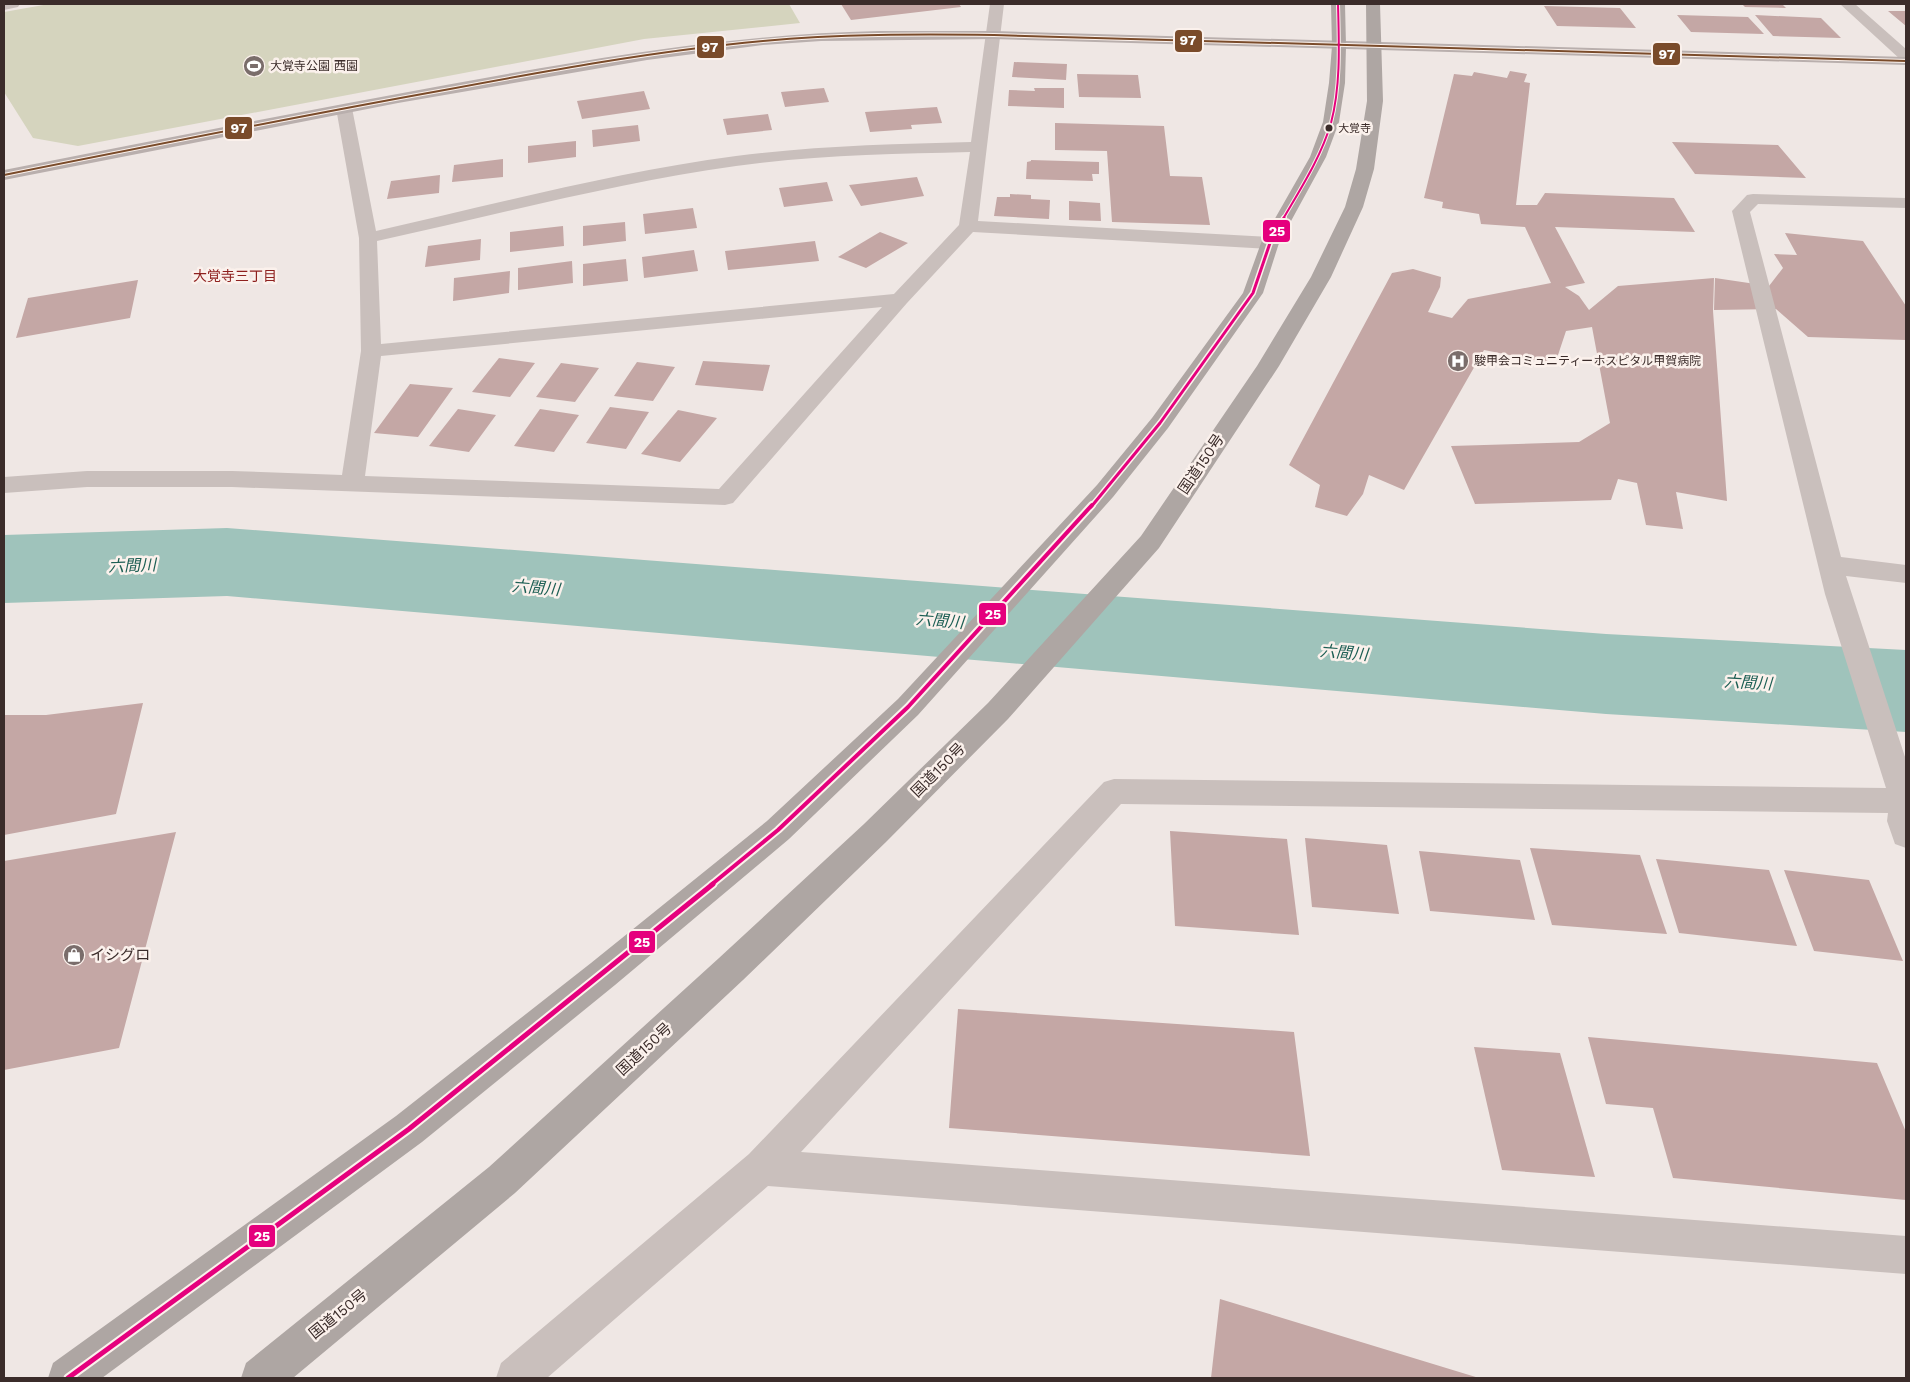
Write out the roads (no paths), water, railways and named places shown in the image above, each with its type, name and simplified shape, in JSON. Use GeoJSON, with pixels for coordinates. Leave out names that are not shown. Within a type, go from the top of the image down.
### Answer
{"type":"FeatureCollection","features":[{"type":"Feature","properties":{"kind":"highway"},"geometry":{"type":"LineString","coordinates":[[68,1378],[409,1129],[604,974],[778,830],[908,707],[1105,491],[1160,423],[1254,293],[1270,243],[1318,157],[1331,122],[1337,83],[1338,9]]}},
{"type":"Feature","properties":{"kind":"highway","name":"国道150号"},"geometry":{"type":"LineString","coordinates":[[261,1378],[502,1180],[839,867],[998,711],[1150,542],[1268,366],[1321,278],[1350,216],[1365,169],[1375,101],[1373,10]]}},
{"type":"Feature","properties":{"kind":"street"},"geometry":{"type":"LineString","coordinates":[[4,6],[13,4]]}},
{"type":"Feature","properties":{"kind":"street"},"geometry":{"type":"LineString","coordinates":[[4,485],[87,479],[232,479],[725,497],[900,299],[968,226],[997,4]]}},
{"type":"Feature","properties":{"kind":"street"},"geometry":{"type":"LineString","coordinates":[[1847,4],[1906,57]]}},
{"type":"Feature","properties":{"kind":"street"},"geometry":{"type":"LineString","coordinates":[[4,174],[344,108],[601,61],[765,41],[828,37],[911,34],[994,35],[1906,61]]}},
{"type":"Feature","properties":{"kind":"street"},"geometry":{"type":"LineString","coordinates":[[344,108],[368,238],[371,351],[352,483]]}},
{"type":"Feature","properties":{"kind":"street"},"geometry":{"type":"LineString","coordinates":[[368,238],[630,180],[736,162],[833,151],[979,147]]}},
{"type":"Feature","properties":{"kind":"street"},"geometry":{"type":"LineString","coordinates":[[1906,203],[1753,199],[1741,211],[1838,594],[1906,801],[1902,821],[1906,835]]}},
{"type":"Feature","properties":{"kind":"street"},"geometry":{"type":"LineString","coordinates":[[968,226],[1270,243]]}},
{"type":"Feature","properties":{"kind":"street"},"geometry":{"type":"LineString","coordinates":[[371,351],[900,299]]}},
{"type":"Feature","properties":{"kind":"street"},"geometry":{"type":"LineString","coordinates":[[1831,565],[1906,574]]}},
{"type":"Feature","properties":{"kind":"street"},"geometry":{"type":"LineString","coordinates":[[516,1378],[762,1167],[1114,790],[1906,801]]}},
{"type":"Feature","properties":{"kind":"street"},"geometry":{"type":"LineString","coordinates":[[762,1167],[1906,1255]]}},
{"type":"Feature","properties":{"kind":"waterway","name":"六間川"},"geometry":{"type":"LineString","coordinates":[[4,569],[227,562],[1606,674],[1906,691]]}},
{"type":"Feature","properties":{"kind":"place","name":"大覚寺公園 西園"},"geometry":{"type":"Point","coordinates":[254,66]}},
{"type":"Feature","properties":{"kind":"place","name":"大覚寺"},"geometry":{"type":"Point","coordinates":[1329,128]}},
{"type":"Feature","properties":{"kind":"place","name":"駿甲会コミュニティーホスピタル甲賀病院"},"geometry":{"type":"Point","coordinates":[1458,361]}},
{"type":"Feature","properties":{"kind":"place","name":"イシグロ"},"geometry":{"type":"Point","coordinates":[74,955]}},
{"type":"Feature","properties":{"kind":"district","name":"大覚寺三丁目"},"geometry":{"type":"Point","coordinates":[235,276]}}]}
